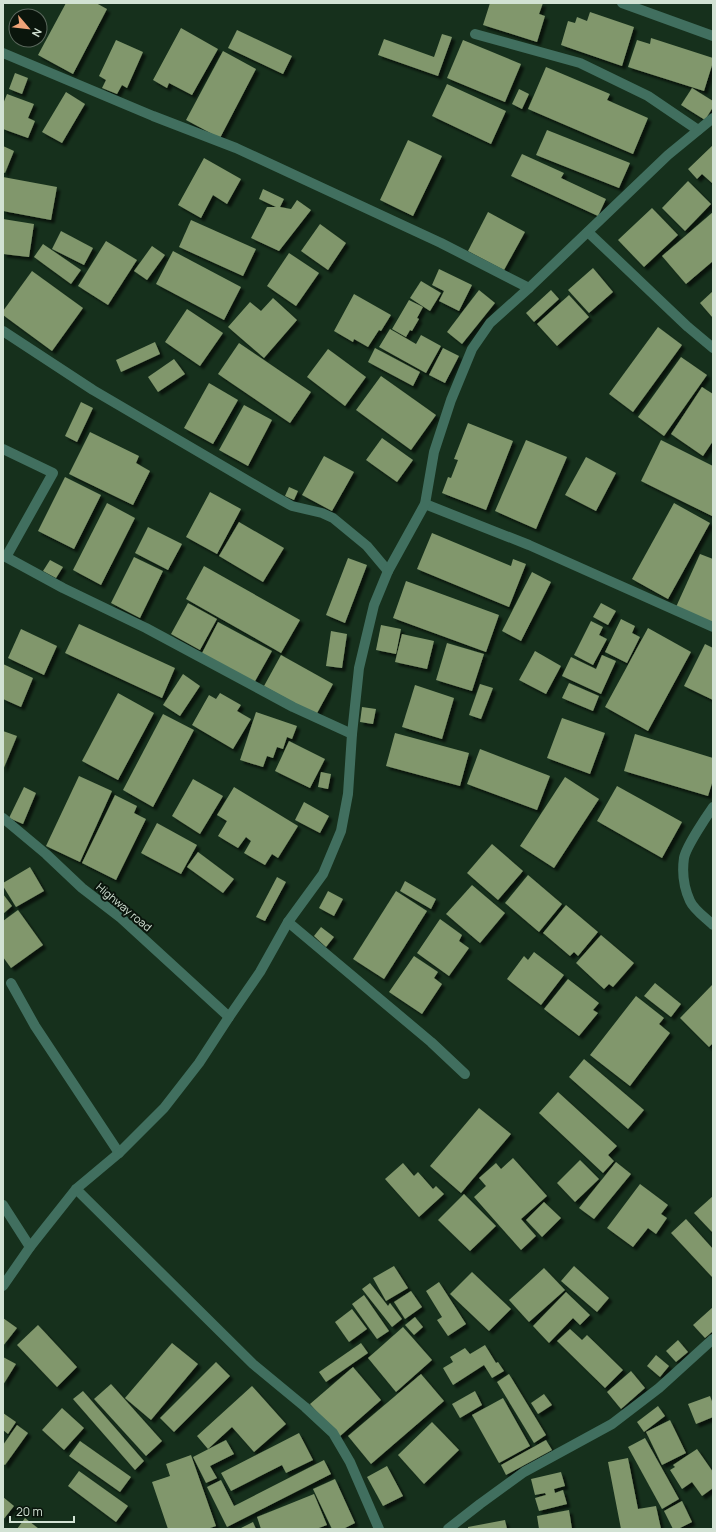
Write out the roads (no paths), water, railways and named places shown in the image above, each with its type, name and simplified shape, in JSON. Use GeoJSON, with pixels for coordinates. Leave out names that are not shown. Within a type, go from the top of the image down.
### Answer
{"type":"FeatureCollection","features":[{"type":"Feature","properties":{"kind":"street"},"geometry":{"type":"LineString","coordinates":[[622,3],[713,36]]}},
{"type":"Feature","properties":{"kind":"street"},"geometry":{"type":"LineString","coordinates":[[475,34],[580,63],[648,96],[698,130]]}},
{"type":"Feature","properties":{"kind":"street"},"geometry":{"type":"LineString","coordinates":[[3,54],[153,116],[236,148],[441,243],[529,288]]}},
{"type":"Feature","properties":{"kind":"street"},"geometry":{"type":"LineString","coordinates":[[3,1286],[30,1247],[76,1189],[119,1154],[164,1108],[199,1063],[260,972],[288,922],[322,874],[341,831],[348,794],[352,734],[359,668],[374,605],[388,571],[425,504],[434,452],[451,400],[472,349],[490,323],[529,288],[668,155],[713,118]]}},
{"type":"Feature","properties":{"kind":"street"},"geometry":{"type":"LineString","coordinates":[[588,232],[688,327],[713,348]]}},
{"type":"Feature","properties":{"kind":"street"},"geometry":{"type":"LineString","coordinates":[[3,331],[93,390],[292,506],[322,513],[333,518],[367,546],[388,571]]}},
{"type":"Feature","properties":{"kind":"street"},"geometry":{"type":"LineString","coordinates":[[3,449],[53,472],[6,557],[63,588],[146,628],[293,707],[352,734]]}},
{"type":"Feature","properties":{"kind":"street"},"geometry":{"type":"LineString","coordinates":[[425,504],[530,545],[713,627]]}},
{"type":"Feature","properties":{"kind":"street"},"geometry":{"type":"LineString","coordinates":[[713,807],[703,820],[684,857],[685,887],[690,902],[713,925]]}},
{"type":"Feature","properties":{"kind":"street","name":"Highway road"},"geometry":{"type":"LineString","coordinates":[[3,818],[46,854],[82,888],[126,923],[229,1017]]}},
{"type":"Feature","properties":{"kind":"street"},"geometry":{"type":"LineString","coordinates":[[288,922],[431,1042],[465,1074]]}},
{"type":"Feature","properties":{"kind":"street"},"geometry":{"type":"LineString","coordinates":[[11,983],[35,1026],[119,1154]]}},
{"type":"Feature","properties":{"kind":"street"},"geometry":{"type":"LineString","coordinates":[[76,1189],[253,1364],[305,1407],[332,1433],[350,1462],[378,1529]]}},
{"type":"Feature","properties":{"kind":"street"},"geometry":{"type":"LineString","coordinates":[[3,1205],[30,1247]]}},
{"type":"Feature","properties":{"kind":"street"},"geometry":{"type":"LineString","coordinates":[[448,1529],[524,1472],[612,1424],[659,1388],[713,1339]]}}]}
